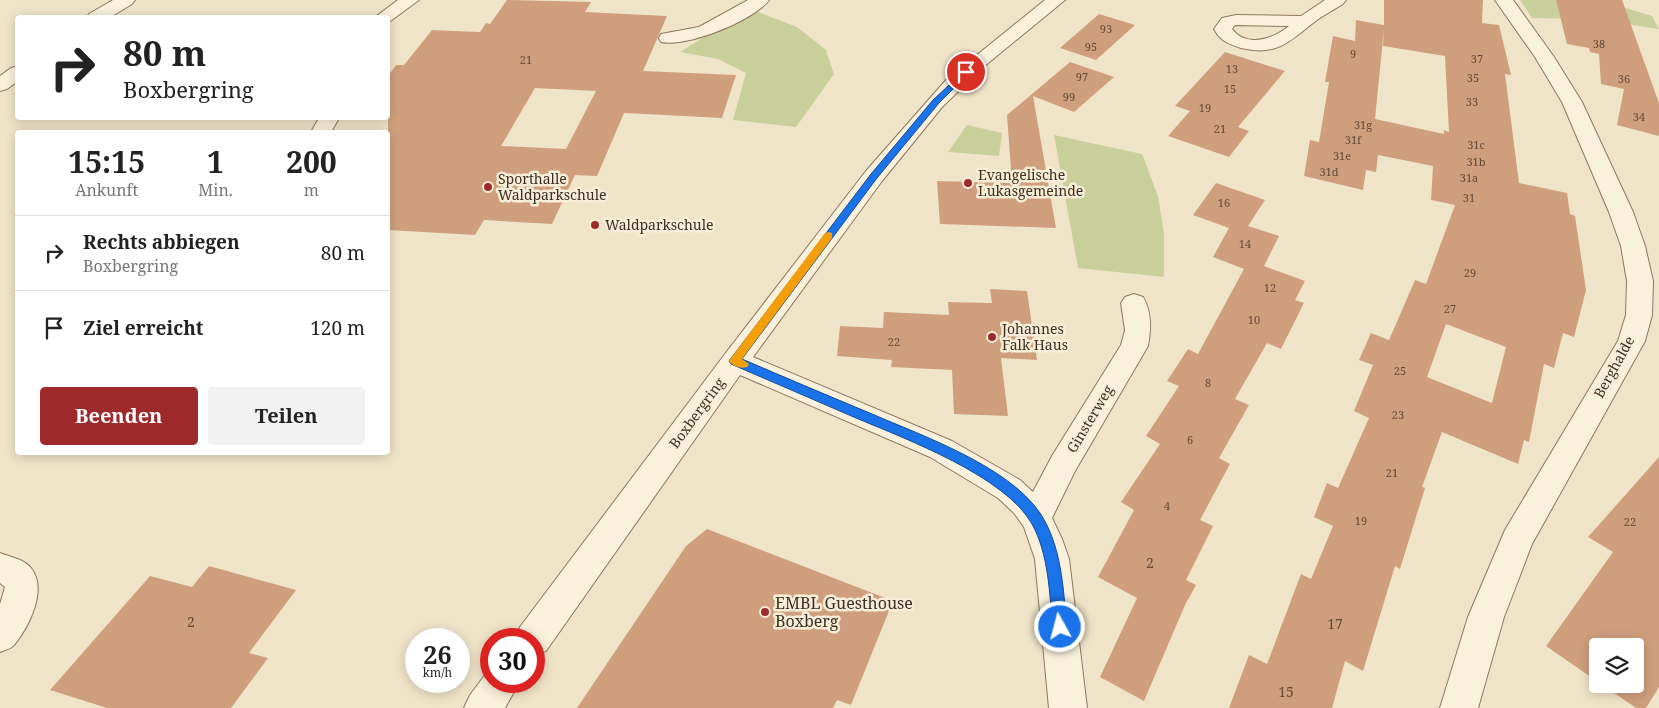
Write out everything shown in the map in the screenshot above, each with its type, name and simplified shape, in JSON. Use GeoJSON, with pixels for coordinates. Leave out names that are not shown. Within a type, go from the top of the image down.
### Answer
{"type":"FeatureCollection","features":[{"type":"Feature","properties":{"kind":"street"},"geometry":{"type":"LineString","coordinates":[[100,15],[126,0]]}},
{"type":"Feature","properties":{"kind":"street"},"geometry":{"type":"LineString","coordinates":[[388,15],[410,0]]}},
{"type":"Feature","properties":{"kind":"street"},"geometry":{"type":"LineString","coordinates":[[668,38],[686,37],[710,30],[760,0]]}},
{"type":"Feature","properties":{"kind":"street","name":"Boxbergring"},"geometry":{"type":"LineString","coordinates":[[541,628],[735,361],[874,176],[936,102],[980,60],[1056,0]]}},
{"type":"Feature","properties":{"kind":"street"},"geometry":{"type":"LineString","coordinates":[[1305,21],[1337,0]]}},
{"type":"Feature","properties":{"kind":"street","name":"Berghalde"},"geometry":{"type":"LineString","coordinates":[[1458,708],[1486,617],[1517,540],[1631,341],[1639,315],[1640,295],[1637,265],[1632,242],[1620,207],[1579,117],[1541,52],[1504,0]]}},
{"type":"Feature","properties":{"kind":"street"},"geometry":{"type":"LineString","coordinates":[[0,85],[15,74]]}},
{"type":"Feature","properties":{"kind":"street","name":"Ginsterweg"},"geometry":{"type":"LineString","coordinates":[[1036,518],[1063,465],[1134,346],[1138,330],[1136,311]]}},
{"type":"Feature","properties":{"kind":"street"},"geometry":{"type":"LineString","coordinates":[[735,361],[941,449],[1009,489],[1025,504],[1036,518],[1046,539],[1052,559],[1068,708]]}},
{"type":"Feature","properties":{"kind":"street"},"geometry":{"type":"LineString","coordinates":[[0,568],[9,570],[18,576],[23,585],[21,598],[0,635]]}},
{"type":"Feature","properties":{"kind":"street"},"geometry":{"type":"LineString","coordinates":[[483,708],[494,693]]}},
{"type":"Feature","properties":{"kind":"green space"},"geometry":{"type":"Polygon","coordinates":[[[1520,0],[1599,0],[1652,16],[1659,29],[1591,19],[1532,18],[1520,0]]]}},
{"type":"Feature","properties":{"kind":"green space"},"geometry":{"type":"Polygon","coordinates":[[[750,9],[797,27],[826,50],[834,74],[796,127],[733,120],[746,73],[718,59],[680,52],[750,9]]]}},
{"type":"Feature","properties":{"kind":"green space"},"geometry":{"type":"Polygon","coordinates":[[[967,125],[1002,133],[999,156],[948,152],[967,125]]]}},
{"type":"Feature","properties":{"kind":"green space"},"geometry":{"type":"Polygon","coordinates":[[[1054,135],[1142,154],[1158,196],[1164,234],[1164,277],[1078,268],[1054,135]]]}},
{"type":"Feature","properties":{"kind":"building"},"geometry":{"type":"Polygon","coordinates":[[[507,0],[591,2],[585,12],[667,16],[643,71],[736,75],[722,118],[624,113],[597,176],[575,175],[552,224],[484,220],[475,235],[390,230],[390,130],[388,130],[388,120],[390,120],[390,73],[396,65],[404,65],[432,30],[480,32],[486,23],[490,24],[507,0]],[[535,88],[501,146],[566,149],[596,91],[535,88]]]}},
{"type":"Feature","properties":{"kind":"building"},"geometry":{"type":"Polygon","coordinates":[[[1384,0],[1483,0],[1482,23],[1499,25],[1511,75],[1505,74],[1519,183],[1567,193],[1570,214],[1575,216],[1586,290],[1574,337],[1563,333],[1554,368],[1544,364],[1529,442],[1524,440],[1518,464],[1442,432],[1422,487],[1425,488],[1400,569],[1395,566],[1363,671],[1345,661],[1332,708],[1229,708],[1249,655],[1267,664],[1301,574],[1311,579],[1333,526],[1314,517],[1327,483],[1338,488],[1369,418],[1354,411],[1373,365],[1359,360],[1371,333],[1389,340],[1415,280],[1426,284],[1455,205],[1431,200],[1433,166],[1378,155],[1376,172],[1366,170],[1363,190],[1304,176],[1310,140],[1319,142],[1329,82],[1325,82],[1333,36],[1355,41],[1356,20],[1384,25],[1384,0]],[[1384,29],[1375,119],[1444,134],[1444,130],[1449,132],[1445,56],[1383,46],[1384,29]],[[1446,324],[1427,377],[1492,403],[1506,347],[1446,324]]]}},
{"type":"Feature","properties":{"kind":"building"},"geometry":{"type":"Polygon","coordinates":[[[1556,0],[1622,0],[1659,103],[1659,136],[1617,125],[1624,89],[1601,84],[1599,54],[1590,52],[1589,48],[1567,44],[1556,0]]]}},
{"type":"Feature","properties":{"kind":"building"},"geometry":{"type":"Polygon","coordinates":[[[1099,14],[1135,25],[1096,60],[1060,48],[1099,14]]]}},
{"type":"Feature","properties":{"kind":"building"},"geometry":{"type":"Polygon","coordinates":[[[1225,52],[1285,71],[1238,127],[1249,131],[1229,157],[1168,136],[1190,111],[1175,106],[1225,52]]]}},
{"type":"Feature","properties":{"kind":"building","name":"Evangelische Lukasgemeinde"},"geometry":{"type":"Polygon","coordinates":[[[1070,62],[1114,77],[1074,112],[1033,96],[1056,228],[940,224],[937,181],[1012,183],[1007,115],[1070,62]]]}},
{"type":"Feature","properties":{"kind":"building"},"geometry":{"type":"Polygon","coordinates":[[[1216,183],[1265,200],[1248,226],[1279,236],[1264,266],[1305,281],[1295,300],[1304,303],[1281,349],[1267,343],[1235,399],[1249,405],[1219,458],[1230,464],[1200,520],[1213,526],[1186,580],[1196,585],[1185,605],[1144,701],[1100,677],[1137,598],[1098,577],[1134,510],[1121,502],[1160,444],[1146,436],[1179,386],[1167,381],[1188,349],[1198,354],[1244,269],[1213,257],[1229,228],[1193,215],[1216,183]]]}},
{"type":"Feature","properties":{"kind":"building","name":"Johannes Falk Haus"},"geometry":{"type":"Polygon","coordinates":[[[990,289],[1027,291],[1037,360],[1001,358],[1008,416],[954,414],[952,370],[891,367],[892,360],[837,356],[840,326],[883,328],[884,312],[949,315],[948,302],[992,303],[990,289]]]}},
{"type":"Feature","properties":{"kind":"building"},"geometry":{"type":"Polygon","coordinates":[[[1659,457],[1659,687],[1646,708],[1636,708],[1614,693],[1644,693],[1644,638],[1589,638],[1589,676],[1546,646],[1613,552],[1588,537],[1659,457]]]}},
{"type":"Feature","properties":{"kind":"building","name":"EMBL Guesthouse Boxberg"},"geometry":{"type":"Polygon","coordinates":[[[707,529],[893,601],[851,705],[837,700],[833,708],[577,708],[686,546],[707,529]]]}},
{"type":"Feature","properties":{"kind":"building"},"geometry":{"type":"Polygon","coordinates":[[[209,566],[296,590],[249,653],[268,658],[231,708],[107,708],[50,690],[150,576],[192,587],[209,566]]]}},
{"type":"Feature","properties":{"kind":"slow traffic"},"geometry":{"type":"LineString","coordinates":[[743,364],[735,361],[829,236]]}},
{"type":"Feature","properties":{"kind":"place","name":"Evangelische Lukasgemeinde"},"geometry":{"type":"Point","coordinates":[968,183]}},
{"type":"Feature","properties":{"kind":"place","name":"Sporthalle Waldparkschule"},"geometry":{"type":"Point","coordinates":[488,187]}},
{"type":"Feature","properties":{"kind":"place","name":"Waldparkschule"},"geometry":{"type":"Point","coordinates":[595,225]}},
{"type":"Feature","properties":{"kind":"place","name":"Johannes Falk Haus"},"geometry":{"type":"Point","coordinates":[992,337]}},
{"type":"Feature","properties":{"kind":"place","name":"EMBL Guesthouse Boxberg"},"geometry":{"type":"Point","coordinates":[765,612]}},
{"type":"Feature","properties":{"kind":"route"},"geometry":{"type":"LineString","coordinates":[[966,72],[936,102],[874,176],[735,361],[941,449],[1009,489],[1036,518],[1046,539],[1052,559],[1060,627]]}}]}
